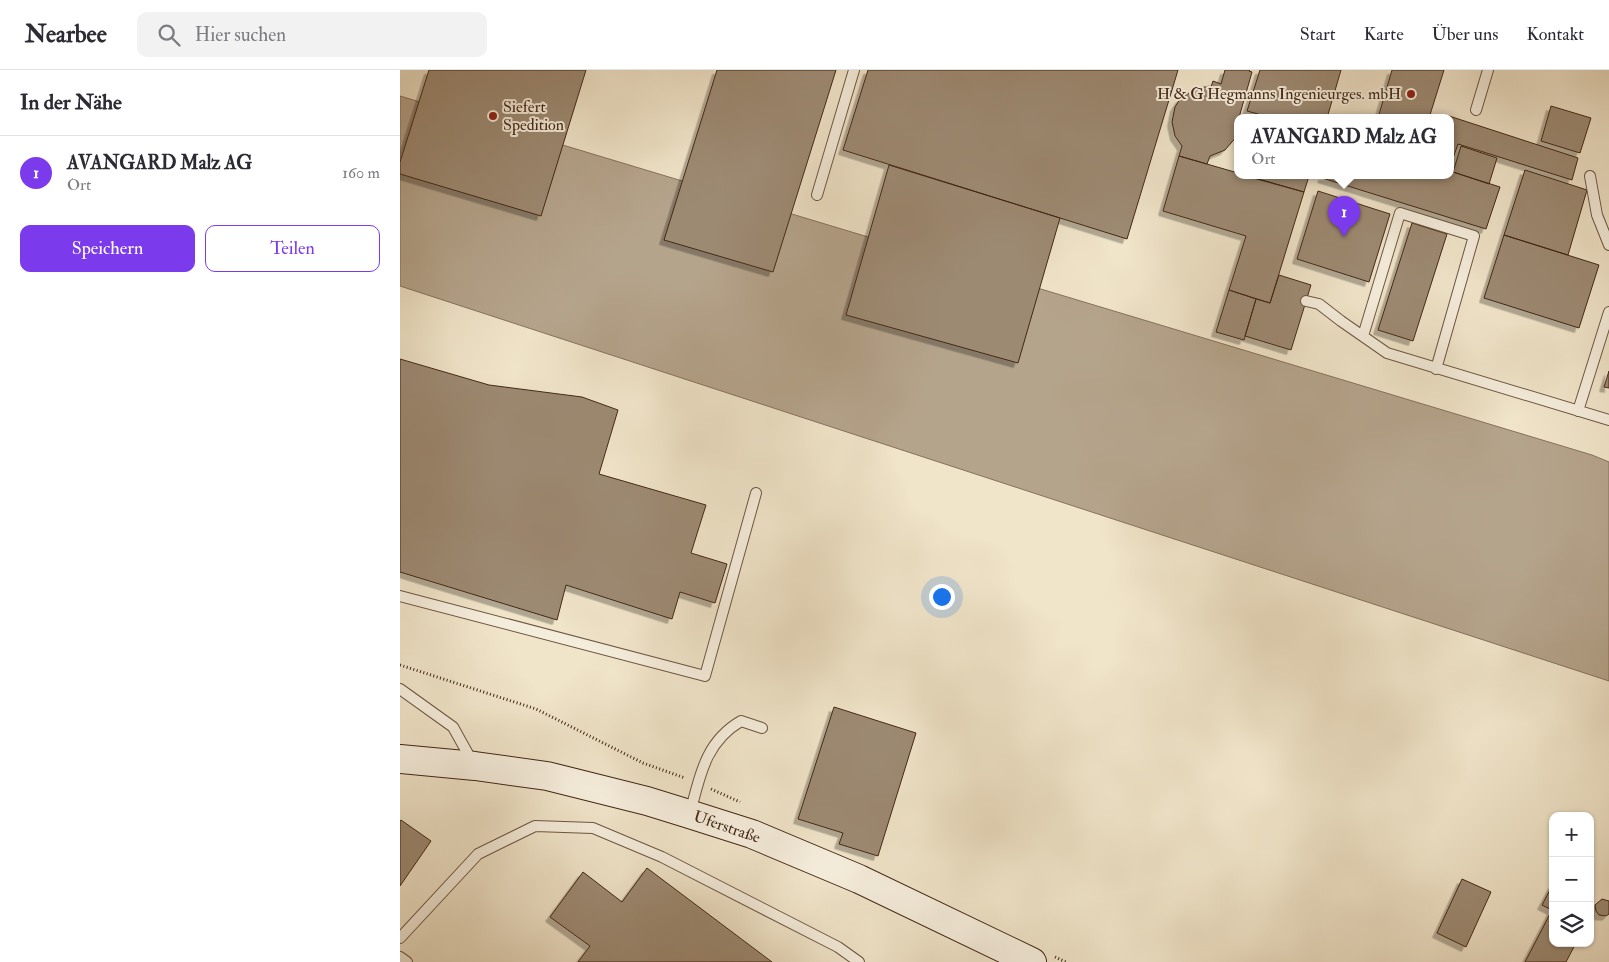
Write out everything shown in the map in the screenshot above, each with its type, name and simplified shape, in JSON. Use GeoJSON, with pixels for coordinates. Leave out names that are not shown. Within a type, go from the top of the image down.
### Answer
{"type":"FeatureCollection","features":[{"type":"Feature","properties":{"kind":"main road","name":"Uferstraße"},"geometry":{"type":"LineString","coordinates":[[400,759],[475,766],[547,776],[647,801],[752,834],[859,879],[1032,962]]}},
{"type":"Feature","properties":{"kind":"lane"},"geometry":{"type":"LineString","coordinates":[[817,195],[854,70]]}},
{"type":"Feature","properties":{"kind":"lane"},"geometry":{"type":"LineString","coordinates":[[1476,110],[1488,70]]}},
{"type":"Feature","properties":{"kind":"lane"},"geometry":{"type":"LineString","coordinates":[[1590,176],[1597,215],[1609,245]]}},
{"type":"Feature","properties":{"kind":"lane"},"geometry":{"type":"LineString","coordinates":[[1363,336],[1400,213],[1474,236],[1436,369]]}},
{"type":"Feature","properties":{"kind":"lane"},"geometry":{"type":"LineString","coordinates":[[1306,301],[1320,304],[1387,353],[1609,420]]}},
{"type":"Feature","properties":{"kind":"lane"},"geometry":{"type":"LineString","coordinates":[[1578,411],[1609,312]]}},
{"type":"Feature","properties":{"kind":"lane"},"geometry":{"type":"LineString","coordinates":[[400,596],[705,676],[756,493]]}},
{"type":"Feature","properties":{"kind":"lane"},"geometry":{"type":"LineString","coordinates":[[400,689],[453,727],[475,766]]}},
{"type":"Feature","properties":{"kind":"lane"},"geometry":{"type":"LineString","coordinates":[[689,814],[704,764],[717,741],[741,721],[762,728]]}},
{"type":"Feature","properties":{"kind":"lane"},"geometry":{"type":"LineString","coordinates":[[400,938],[478,854],[535,826],[593,828],[662,857],[838,947],[859,962]]}},
{"type":"Feature","properties":{"kind":"lane"},"geometry":{"type":"LineString","coordinates":[[400,957],[407,962]]}},
{"type":"Feature","properties":{"kind":"shaded area"},"geometry":{"type":"Polygon","coordinates":[[[400,96],[1592,455],[1609,462],[1609,681],[400,286],[400,96]]]}},
{"type":"Feature","properties":{"kind":"building","name":"Siefert Spedition"},"geometry":{"type":"Polygon","coordinates":[[[429,70],[586,70],[541,216],[400,174],[400,162],[429,70]]]}},
{"type":"Feature","properties":{"kind":"building"},"geometry":{"type":"Polygon","coordinates":[[[717,70],[836,70],[773,272],[664,240],[717,70]]]}},
{"type":"Feature","properties":{"kind":"building"},"geometry":{"type":"Polygon","coordinates":[[[868,70],[1178,70],[1127,239],[843,150],[868,70]]]}},
{"type":"Feature","properties":{"kind":"building"},"geometry":{"type":"Polygon","coordinates":[[[1225,70],[1250,70],[1252,72],[1240,114],[1234,114],[1234,140],[1225,150],[1210,156],[1207,164],[1179,156],[1182,146],[1175,136],[1172,122],[1175,107],[1180,99],[1195,89],[1211,87],[1213,81],[1221,84],[1225,70]]]}},
{"type":"Feature","properties":{"kind":"building"},"geometry":{"type":"Polygon","coordinates":[[[1260,70],[1341,70],[1328,114],[1258,114],[1247,111],[1260,70]]]}},
{"type":"Feature","properties":{"kind":"building","name":"H & G Hegmanns Ingenieurges. mbH"},"geometry":{"type":"Polygon","coordinates":[[[1392,70],[1444,70],[1430,114],[1379,114],[1392,70]]]}},
{"type":"Feature","properties":{"kind":"building"},"geometry":{"type":"Polygon","coordinates":[[[1551,106],[1591,118],[1580,153],[1541,141],[1551,106]]]}},
{"type":"Feature","properties":{"kind":"building"},"geometry":{"type":"Polygon","coordinates":[[[1454,118],[1578,158],[1572,180],[1458,144],[1454,156],[1454,118]]]}},
{"type":"Feature","properties":{"kind":"building"},"geometry":{"type":"Polygon","coordinates":[[[1461,146],[1497,158],[1489,184],[1454,172],[1461,146]]]}},
{"type":"Feature","properties":{"kind":"building"},"geometry":{"type":"Polygon","coordinates":[[[1179,156],[1234,172],[1234,179],[1257,179],[1304,192],[1270,303],[1229,290],[1246,236],[1163,211],[1179,156]]]}},
{"type":"Feature","properties":{"kind":"building"},"geometry":{"type":"Polygon","coordinates":[[[889,165],[1060,218],[1018,363],[846,315],[889,165]]]}},
{"type":"Feature","properties":{"kind":"building"},"geometry":{"type":"Polygon","coordinates":[[[1525,170],[1587,190],[1568,255],[1504,235],[1525,170]]]}},
{"type":"Feature","properties":{"kind":"building"},"geometry":{"type":"Polygon","coordinates":[[[1454,172],[1500,187],[1486,229],[1325,179],[1454,179],[1454,172]]]}},
{"type":"Feature","properties":{"kind":"building"},"geometry":{"type":"Polygon","coordinates":[[[1258,179],[1308,179],[1304,192],[1258,179]]]}},
{"type":"Feature","properties":{"kind":"building"},"geometry":{"type":"Polygon","coordinates":[[[1318,191],[1390,214],[1369,282],[1297,259],[1318,191]]]}},
{"type":"Feature","properties":{"kind":"building"},"geometry":{"type":"Polygon","coordinates":[[[1412,223],[1447,234],[1413,341],[1378,330],[1412,223]]]}},
{"type":"Feature","properties":{"kind":"building"},"geometry":{"type":"Polygon","coordinates":[[[1504,235],[1599,265],[1579,328],[1484,298],[1504,235]]]}},
{"type":"Feature","properties":{"kind":"building"},"geometry":{"type":"Polygon","coordinates":[[[1279,275],[1311,285],[1291,350],[1245,336],[1256,299],[1270,303],[1279,275]]]}},
{"type":"Feature","properties":{"kind":"building"},"geometry":{"type":"Polygon","coordinates":[[[1229,290],[1256,299],[1244,340],[1216,332],[1229,290]]]}},
{"type":"Feature","properties":{"kind":"building"},"geometry":{"type":"Polygon","coordinates":[[[400,359],[489,385],[582,397],[618,410],[599,474],[706,505],[691,553],[727,564],[715,603],[680,592],[672,619],[566,585],[557,620],[400,572],[400,359]]]}},
{"type":"Feature","properties":{"kind":"building"},"geometry":{"type":"Polygon","coordinates":[[[1609,371],[1609,388],[1604,387],[1609,371]]]}},
{"type":"Feature","properties":{"kind":"building"},"geometry":{"type":"Polygon","coordinates":[[[834,707],[916,733],[878,856],[839,844],[843,833],[798,819],[834,707]]]}},
{"type":"Feature","properties":{"kind":"building"},"geometry":{"type":"Polygon","coordinates":[[[400,821],[431,841],[400,886],[400,821]]]}},
{"type":"Feature","properties":{"kind":"building"},"geometry":{"type":"Polygon","coordinates":[[[647,868],[772,962],[578,962],[590,946],[550,917],[583,872],[622,902],[647,868]]]}},
{"type":"Feature","properties":{"kind":"building"},"geometry":{"type":"Polygon","coordinates":[[[1462,879],[1491,892],[1466,947],[1437,933],[1462,879]]]}},
{"type":"Feature","properties":{"kind":"building"},"geometry":{"type":"Polygon","coordinates":[[[1549,892],[1549,908],[1542,905],[1549,892]]]}},
{"type":"Feature","properties":{"kind":"building"},"geometry":{"type":"Polygon","coordinates":[[[1602,899],[1609,901],[1609,914],[1606,916],[1599,915],[1596,911],[1595,905],[1602,899]]]}},
{"type":"Feature","properties":{"kind":"building"},"geometry":{"type":"Polygon","coordinates":[[[1549,916],[1549,947],[1574,947],[1566,962],[1525,962],[1549,916]]]}},
{"type":"Feature","properties":{"kind":"place","name":"H & G Hegmanns Ingenieurges. mbH"},"geometry":{"type":"Point","coordinates":[1411,94]}},
{"type":"Feature","properties":{"kind":"place","name":"Siefert Spedition"},"geometry":{"type":"Point","coordinates":[493,116]}},
{"type":"Feature","properties":{"kind":"place","name":"AVANGARD Malz AG"},"geometry":{"type":"Point","coordinates":[1344,237]}}]}
